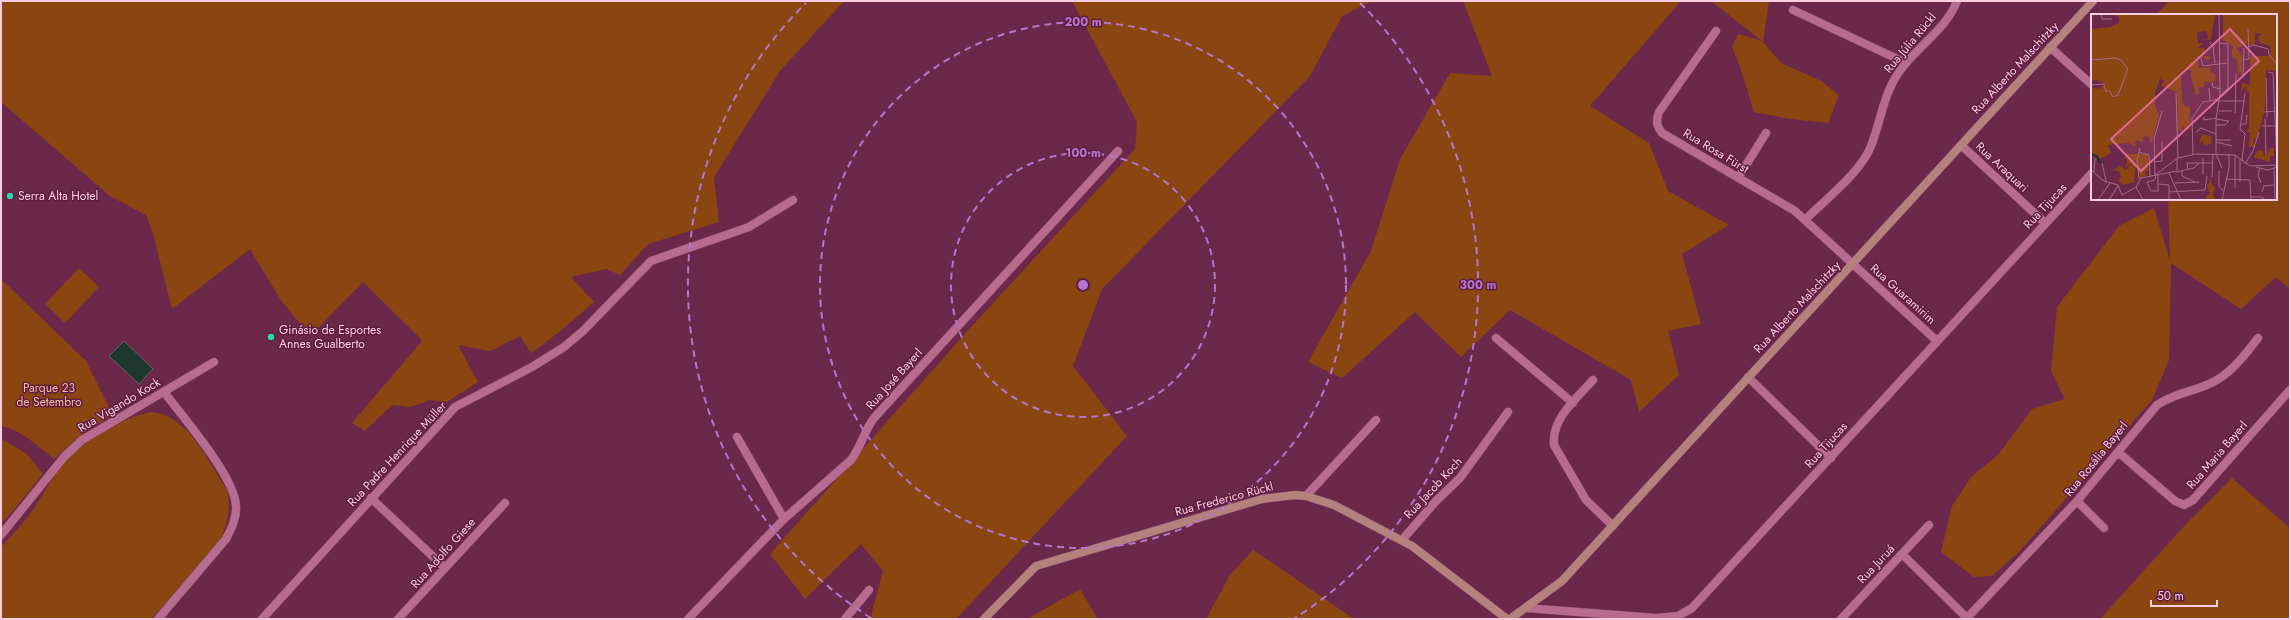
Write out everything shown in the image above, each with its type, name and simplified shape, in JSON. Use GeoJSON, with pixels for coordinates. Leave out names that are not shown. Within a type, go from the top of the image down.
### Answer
{"type":"FeatureCollection","features":[{"type":"Feature","properties":{"kind":"street","name":"Rua Júlia Rückl"},"geometry":{"type":"LineString","coordinates":[[1806,219],[1840,186],[1866,157],[1871,146],[1888,90],[1906,63],[1944,22],[1956,1]]}},
{"type":"Feature","properties":{"kind":"street","name":"Rua Alberto Malschitzky"},"geometry":{"type":"LineString","coordinates":[[1508,619],[1526,608],[1562,581],[2093,1]]}},
{"type":"Feature","properties":{"kind":"street"},"geometry":{"type":"LineString","coordinates":[[1793,10],[1906,63]]}},
{"type":"Feature","properties":{"kind":"street","name":"Rua Rosa Fürst"},"geometry":{"type":"LineString","coordinates":[[1716,31],[1659,112],[1656,120],[1657,127],[1662,133],[1785,204],[1806,219],[1853,264]]}},
{"type":"Feature","properties":{"kind":"street"},"geometry":{"type":"LineString","coordinates":[[2050,47],[2091,84]]}},
{"type":"Feature","properties":{"kind":"street"},"geometry":{"type":"LineString","coordinates":[[1738,178],[1766,133]]}},
{"type":"Feature","properties":{"kind":"street","name":"Rua Araquari"},"geometry":{"type":"LineString","coordinates":[[1960,145],[2045,224]]}},
{"type":"Feature","properties":{"kind":"street","name":"Rua José Bayerl"},"geometry":{"type":"LineString","coordinates":[[688,619],[784,519],[852,460],[865,432],[874,418],[1118,151]]}},
{"type":"Feature","properties":{"kind":"street","name":"Rua Tijucas"},"geometry":{"type":"LineString","coordinates":[[1526,608],[1656,619],[1678,616],[1700,602],[2091,174]]}},
{"type":"Feature","properties":{"kind":"street","name":"Rua Padre Henrique Müller"},"geometry":{"type":"LineString","coordinates":[[262,619],[371,498],[456,407],[532,367],[564,347],[583,331],[651,260],[750,227],[793,200]]}},
{"type":"Feature","properties":{"kind":"street","name":"Rua Guaramirim"},"geometry":{"type":"LineString","coordinates":[[1853,264],[1937,341]]}},
{"type":"Feature","properties":{"kind":"street"},"geometry":{"type":"LineString","coordinates":[[1496,338],[1573,403]]}},
{"type":"Feature","properties":{"kind":"street","name":"Rua Rosália Bayerl"},"geometry":{"type":"LineString","coordinates":[[1967,619],[2077,502],[2157,405],[2165,400],[2209,384],[2239,362],[2258,338]]}},
{"type":"Feature","properties":{"kind":"street","name":"Rua Vigando Kock"},"geometry":{"type":"LineString","coordinates":[[1,536],[72,448],[99,429],[214,362]]}},
{"type":"Feature","properties":{"kind":"street"},"geometry":{"type":"LineString","coordinates":[[1748,377],[1831,458]]}},
{"type":"Feature","properties":{"kind":"street"},"geometry":{"type":"LineString","coordinates":[[1593,380],[1573,403],[1557,425],[1553,435],[1554,445],[1586,500],[1613,526]]}},
{"type":"Feature","properties":{"kind":"street","name":"Rua Maria Bayerl"},"geometry":{"type":"LineString","coordinates":[[2118,452],[2175,501],[2184,505],[2193,500],[2290,390]]}},
{"type":"Feature","properties":{"kind":"street"},"geometry":{"type":"LineString","coordinates":[[158,619],[226,539],[232,527],[236,507],[234,496],[224,476],[164,392]]}},
{"type":"Feature","properties":{"kind":"street","name":"Rua Jacob Koch"},"geometry":{"type":"LineString","coordinates":[[1402,540],[1431,506],[1460,478],[1508,412]]}},
{"type":"Feature","properties":{"kind":"street"},"geometry":{"type":"LineString","coordinates":[[1306,496],[1376,420]]}},
{"type":"Feature","properties":{"kind":"street"},"geometry":{"type":"LineString","coordinates":[[737,437],[784,519]]}},
{"type":"Feature","properties":{"kind":"street","name":"Rua Frederico Rückl"},"geometry":{"type":"LineString","coordinates":[[984,619],[1036,566],[1262,499],[1287,495],[1306,496],[1334,505],[1402,540],[1428,557],[1508,619]]}},
{"type":"Feature","properties":{"kind":"street"},"geometry":{"type":"LineString","coordinates":[[371,498],[445,568]]}},
{"type":"Feature","properties":{"kind":"street"},"geometry":{"type":"LineString","coordinates":[[2077,502],[2104,528]]}},
{"type":"Feature","properties":{"kind":"street","name":"Rua Adolfo Giese"},"geometry":{"type":"LineString","coordinates":[[398,619],[505,503]]}},
{"type":"Feature","properties":{"kind":"street","name":"Rua Juruá"},"geometry":{"type":"LineString","coordinates":[[1841,619],[1929,525]]}},
{"type":"Feature","properties":{"kind":"street"},"geometry":{"type":"LineString","coordinates":[[1902,554],[1967,619]]}},
{"type":"Feature","properties":{"kind":"street"},"geometry":{"type":"LineString","coordinates":[[845,619],[869,590]]}},
{"type":"Feature","properties":{"kind":"green space"},"geometry":{"type":"Polygon","coordinates":[[[1,1],[844,1],[780,71],[714,177],[719,222],[648,244],[620,275],[606,269],[571,277],[594,302],[558,333],[531,353],[520,336],[490,351],[458,345],[478,382],[447,402],[430,400],[411,407],[392,405],[365,431],[352,423],[422,341],[418,336],[363,282],[310,336],[280,299],[250,249],[172,309],[153,233],[146,215],[110,196],[1,102],[1,1]]]}},
{"type":"Feature","properties":{"kind":"green space"},"geometry":{"type":"Polygon","coordinates":[[[1072,1],[1372,1],[1342,16],[1310,76],[1102,289],[1073,366],[1127,436],[956,619],[870,619],[883,571],[861,544],[805,599],[770,554],[971,327],[1135,149],[1137,122],[1072,1]]]}},
{"type":"Feature","properties":{"kind":"green space"},"geometry":{"type":"Polygon","coordinates":[[[1463,1],[1681,1],[1590,106],[1649,143],[1668,191],[1729,225],[1682,254],[1701,324],[1668,331],[1679,375],[1639,412],[1631,380],[1510,310],[1461,357],[1415,312],[1342,378],[1308,362],[1371,251],[1400,159],[1450,73],[1492,76],[1463,1]]]}},
{"type":"Feature","properties":{"kind":"green space"},"geometry":{"type":"Polygon","coordinates":[[[1711,1],[1769,1],[1763,42],[1781,63],[1821,81],[1839,95],[1828,123],[1790,119],[1754,112],[1732,47],[1738,34],[1762,41],[1711,1]]]}},
{"type":"Feature","properties":{"kind":"green space"},"geometry":{"type":"Polygon","coordinates":[[[2169,1],[2290,1],[2290,289],[2276,277],[2241,309],[2171,263],[2169,360],[2152,400],[2019,552],[1992,576],[1974,577],[1941,552],[1952,506],[1972,476],[1998,455],[2032,409],[2065,399],[2051,371],[2057,307],[2119,226],[2154,208],[2170,261],[2168,200],[2277,200],[2277,14],[2157,14],[2169,1]]]}},
{"type":"Feature","properties":{"kind":"green space"},"geometry":{"type":"Polygon","coordinates":[[[79,268],[99,287],[65,323],[45,304],[79,268]]]}},
{"type":"Feature","properties":{"kind":"green space","name":"Parque 23 de Setembro"},"geometry":{"type":"Polygon","coordinates":[[[1,279],[86,361],[113,415],[83,433],[54,459],[22,435],[1,426],[1,279]]]}},
{"type":"Feature","properties":{"kind":"green space"},"geometry":{"type":"Polygon","coordinates":[[[152,412],[165,415],[177,422],[187,431],[205,454],[227,490],[229,505],[226,526],[217,546],[151,619],[1,619],[1,547],[29,515],[62,464],[75,449],[112,426],[134,417],[152,412]]]}},
{"type":"Feature","properties":{"kind":"green space","name":"Parque 23 de Setembro"},"geometry":{"type":"Polygon","coordinates":[[[1,439],[26,453],[43,474],[1,523],[1,439]]]}},
{"type":"Feature","properties":{"kind":"green space"},"geometry":{"type":"Polygon","coordinates":[[[2232,478],[2290,528],[2290,619],[2100,619],[2187,523],[2232,478]]]}},
{"type":"Feature","properties":{"kind":"green space"},"geometry":{"type":"Polygon","coordinates":[[[1253,550],[1354,619],[1206,619],[1230,575],[1253,550]]]}},
{"type":"Feature","properties":{"kind":"green space"},"geometry":{"type":"Polygon","coordinates":[[[1080,589],[1098,619],[1027,619],[1080,589]]]}},
{"type":"Feature","properties":{"kind":"shaded area"},"geometry":{"type":"Polygon","coordinates":[[[124,341],[153,369],[139,384],[109,356],[124,341]]]}},
{"type":"Feature","properties":{"kind":"place","name":"Serra Alta Hotel"},"geometry":{"type":"Point","coordinates":[10,196]}},
{"type":"Feature","properties":{"kind":"place","name":"Ginásio de Esportes Annes Gualberto"},"geometry":{"type":"Point","coordinates":[271,337]}}]}
